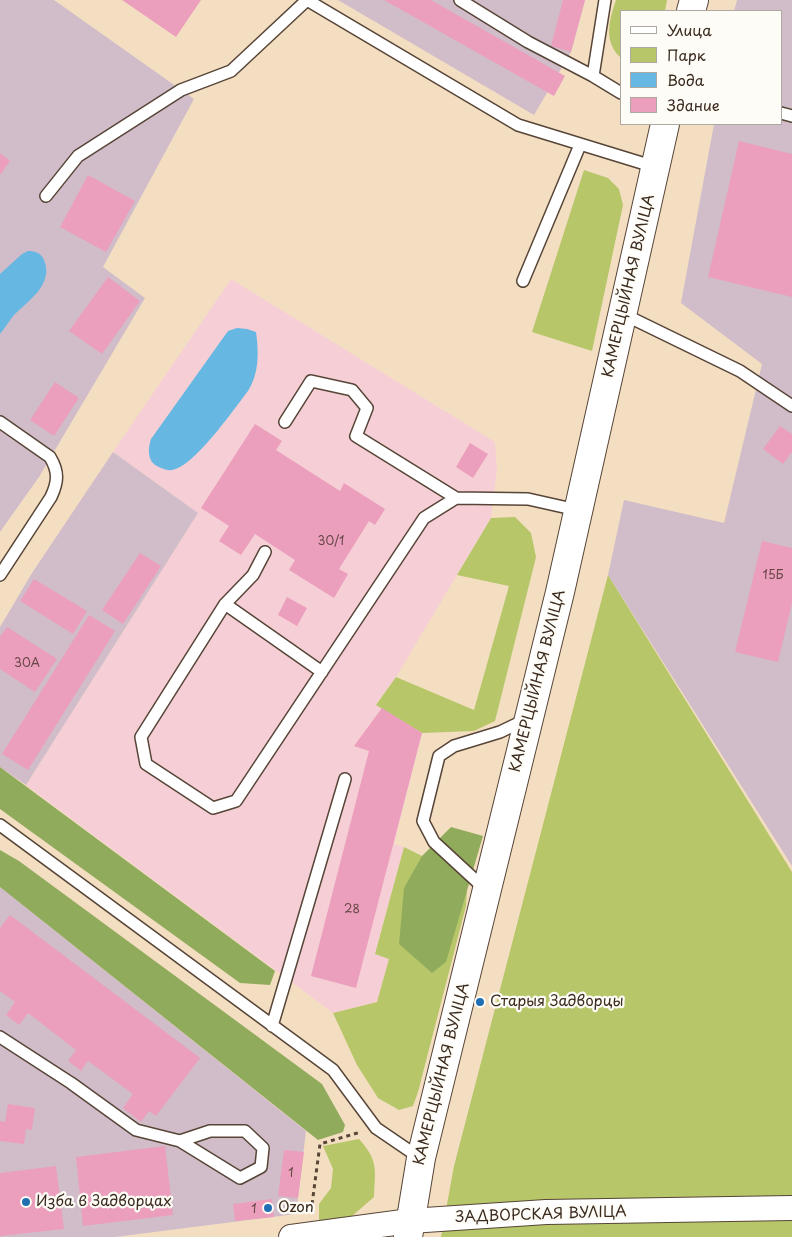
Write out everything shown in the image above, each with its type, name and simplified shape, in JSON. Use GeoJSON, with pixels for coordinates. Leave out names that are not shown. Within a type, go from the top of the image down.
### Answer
{"type":"FeatureCollection","features":[{"type":"Feature","properties":{"kind":"main road","name":"КАМЕРЦЫЙНАЯ ВУЛІЦА"},"geometry":{"type":"LineString","coordinates":[[409,1229],[421,1158],[560,592],[665,125]]}},
{"type":"Feature","properties":{"kind":"street","name":"ЗАДВОРСКАЯ ВУЛІЦА"},"geometry":{"type":"LineString","coordinates":[[300,1236],[409,1229],[546,1212],[792,1208]]}},
{"type":"Feature","properties":{"kind":"lane"},"geometry":{"type":"LineString","coordinates":[[46,196],[78,156],[181,90],[231,71],[307,0],[518,125],[655,167]]}},
{"type":"Feature","properties":{"kind":"lane"},"geometry":{"type":"LineString","coordinates":[[460,0],[528,42],[620,92]]}},
{"type":"Feature","properties":{"kind":"lane"},"geometry":{"type":"LineString","coordinates":[[592,76],[605,0]]}},
{"type":"Feature","properties":{"kind":"lane"},"geometry":{"type":"LineString","coordinates":[[523,281],[580,145]]}},
{"type":"Feature","properties":{"kind":"lane"},"geometry":{"type":"LineString","coordinates":[[623,314],[740,371],[792,406]]}},
{"type":"Feature","properties":{"kind":"lane"},"geometry":{"type":"LineString","coordinates":[[285,422],[311,381],[352,390],[366,408],[356,436],[456,498],[528,499],[577,510]]}},
{"type":"Feature","properties":{"kind":"lane"},"geometry":{"type":"LineString","coordinates":[[0,422],[50,457],[55,465],[57,486],[0,575]]}},
{"type":"Feature","properties":{"kind":"lane"},"geometry":{"type":"LineString","coordinates":[[265,552],[252,575],[225,604],[141,737],[146,764],[213,808],[236,801],[424,518],[456,498]]}},
{"type":"Feature","properties":{"kind":"lane"},"geometry":{"type":"LineString","coordinates":[[225,604],[322,672]]}},
{"type":"Feature","properties":{"kind":"lane"},"geometry":{"type":"LineString","coordinates":[[487,890],[434,842],[424,820],[436,766],[439,756],[454,746],[500,732],[529,718]]}},
{"type":"Feature","properties":{"kind":"lane"},"geometry":{"type":"LineString","coordinates":[[272,1026],[345,779]]}},
{"type":"Feature","properties":{"kind":"lane"},"geometry":{"type":"LineString","coordinates":[[0,825],[333,1070],[376,1128],[421,1158]]}},
{"type":"Feature","properties":{"kind":"lane"},"geometry":{"type":"LineString","coordinates":[[0,1037],[71,1082],[136,1130],[180,1141],[240,1178],[261,1168],[263,1148],[244,1131],[210,1132],[180,1141]]}},
{"type":"Feature","properties":{"kind":"path"},"geometry":{"type":"LineString","coordinates":[[300,1236],[320,1144],[376,1128]]}},
{"type":"Feature","properties":{"kind":"shaded area"},"geometry":{"type":"Polygon","coordinates":[[[0,0],[54,0],[194,99],[103,267],[145,298],[39,477],[0,532],[0,0]]]}},
{"type":"Feature","properties":{"kind":"shaded area"},"geometry":{"type":"Polygon","coordinates":[[[338,0],[585,0],[571,52],[534,115],[338,0]]]}},
{"type":"Feature","properties":{"kind":"shaded area"},"geometry":{"type":"Polygon","coordinates":[[[737,0],[792,0],[792,866],[608,575],[624,500],[724,523],[762,364],[681,303],[714,125],[782,125],[782,10],[734,10],[737,0]]]}},
{"type":"Feature","properties":{"kind":"shaded area"},"geometry":{"type":"Polygon","coordinates":[[[231,279],[495,442],[497,470],[491,518],[396,677],[376,704],[422,733],[394,844],[404,847],[375,954],[389,959],[377,1002],[333,1013],[26,785],[198,513],[113,452],[231,279]]]}},
{"type":"Feature","properties":{"kind":"shaded area"},"geometry":{"type":"Polygon","coordinates":[[[113,452],[198,513],[26,785],[0,767],[0,627],[32,573],[113,452]]]}},
{"type":"Feature","properties":{"kind":"shaded area"},"geometry":{"type":"Polygon","coordinates":[[[0,887],[306,1131],[296,1214],[115,1237],[0,1237],[0,887]]]}},
{"type":"Feature","properties":{"kind":"green space"},"geometry":{"type":"Polygon","coordinates":[[[616,0],[667,0],[665,10],[620,10],[620,57],[615,51],[610,38],[611,16],[616,0]]]}},
{"type":"Feature","properties":{"kind":"green space"},"geometry":{"type":"Polygon","coordinates":[[[584,170],[608,178],[619,189],[623,205],[592,351],[532,332],[584,170]]]}},
{"type":"Feature","properties":{"kind":"green space"},"geometry":{"type":"Polygon","coordinates":[[[515,517],[531,533],[536,557],[495,721],[474,731],[422,733],[376,705],[396,677],[474,710],[509,586],[457,575],[491,518],[515,517]]]}},
{"type":"Feature","properties":{"kind":"green space"},"geometry":{"type":"Polygon","coordinates":[[[608,575],[792,872],[792,1237],[441,1237],[454,1166],[608,575]]]}},
{"type":"Feature","properties":{"kind":"green space"},"geometry":{"type":"Polygon","coordinates":[[[0,767],[275,971],[270,985],[240,983],[0,809],[0,767]]]}},
{"type":"Feature","properties":{"kind":"green space"},"geometry":{"type":"Polygon","coordinates":[[[451,827],[483,836],[446,962],[432,973],[399,944],[404,888],[422,856],[451,827]]]}},
{"type":"Feature","properties":{"kind":"green space"},"geometry":{"type":"Polygon","coordinates":[[[404,847],[422,856],[467,890],[466,906],[418,1092],[413,1106],[399,1110],[378,1098],[357,1065],[333,1013],[377,1002],[389,959],[375,954],[404,847]]]}},
{"type":"Feature","properties":{"kind":"green space"},"geometry":{"type":"Polygon","coordinates":[[[0,850],[19,861],[322,1084],[345,1125],[343,1132],[318,1140],[0,887],[0,850]]]}},
{"type":"Feature","properties":{"kind":"green space"},"geometry":{"type":"Polygon","coordinates":[[[359,1139],[373,1160],[375,1173],[374,1197],[351,1217],[319,1223],[319,1204],[331,1188],[333,1169],[323,1146],[359,1139]]]}},
{"type":"Feature","properties":{"kind":"water"},"geometry":{"type":"Polygon","coordinates":[[[28,251],[38,253],[43,258],[46,277],[38,291],[14,315],[0,334],[0,274],[28,251]]]}},
{"type":"Feature","properties":{"kind":"water"},"geometry":{"type":"Polygon","coordinates":[[[237,328],[256,332],[257,363],[252,384],[248,391],[224,423],[191,459],[172,470],[166,470],[157,466],[150,458],[149,446],[151,439],[228,331],[237,328]]]}},
{"type":"Feature","properties":{"kind":"building"},"geometry":{"type":"Polygon","coordinates":[[[122,0],[201,0],[176,37],[122,0]]]}},
{"type":"Feature","properties":{"kind":"building"},"geometry":{"type":"Polygon","coordinates":[[[384,0],[431,0],[565,76],[554,96],[384,0]]]}},
{"type":"Feature","properties":{"kind":"building"},"geometry":{"type":"Polygon","coordinates":[[[563,0],[585,0],[571,52],[551,46],[563,0]]]}},
{"type":"Feature","properties":{"kind":"building"},"geometry":{"type":"Polygon","coordinates":[[[739,141],[792,154],[792,297],[708,277],[739,141]]]}},
{"type":"Feature","properties":{"kind":"building"},"geometry":{"type":"Polygon","coordinates":[[[0,153],[10,161],[0,175],[0,153]]]}},
{"type":"Feature","properties":{"kind":"building"},"geometry":{"type":"Polygon","coordinates":[[[88,175],[135,201],[106,252],[60,227],[88,175]]]}},
{"type":"Feature","properties":{"kind":"building"},"geometry":{"type":"Polygon","coordinates":[[[108,277],[140,301],[102,354],[69,331],[108,277]]]}},
{"type":"Feature","properties":{"kind":"building"},"geometry":{"type":"Polygon","coordinates":[[[55,382],[79,398],[54,436],[30,420],[55,382]]]}},
{"type":"Feature","properties":{"kind":"building"},"geometry":{"type":"Polygon","coordinates":[[[255,424],[282,441],[276,450],[340,491],[344,483],[385,509],[375,525],[369,521],[339,569],[348,574],[334,598],[289,570],[295,560],[255,534],[241,555],[219,541],[229,526],[201,508],[255,424]]]}},
{"type":"Feature","properties":{"kind":"building"},"geometry":{"type":"Polygon","coordinates":[[[780,426],[792,434],[792,452],[783,464],[763,449],[780,426]]]}},
{"type":"Feature","properties":{"kind":"building"},"geometry":{"type":"Polygon","coordinates":[[[470,443],[488,454],[473,478],[456,467],[470,443]]]}},
{"type":"Feature","properties":{"kind":"building"},"geometry":{"type":"Polygon","coordinates":[[[762,541],[792,548],[792,603],[778,662],[735,652],[762,541]]]}},
{"type":"Feature","properties":{"kind":"building"},"geometry":{"type":"Polygon","coordinates":[[[140,553],[161,566],[123,624],[102,610],[140,553]]]}},
{"type":"Feature","properties":{"kind":"building"},"geometry":{"type":"Polygon","coordinates":[[[34,579],[87,611],[73,634],[20,601],[34,579]]]}},
{"type":"Feature","properties":{"kind":"building"},"geometry":{"type":"Polygon","coordinates":[[[287,597],[307,608],[297,626],[278,615],[287,597]]]}},
{"type":"Feature","properties":{"kind":"building"},"geometry":{"type":"Polygon","coordinates":[[[89,615],[115,631],[28,770],[2,754],[89,615]]]}},
{"type":"Feature","properties":{"kind":"building"},"geometry":{"type":"Polygon","coordinates":[[[7,627],[57,659],[35,692],[0,669],[0,637],[7,627]]]}},
{"type":"Feature","properties":{"kind":"building"},"geometry":{"type":"Polygon","coordinates":[[[382,708],[422,733],[356,988],[311,976],[369,751],[354,746],[382,708]]]}},
{"type":"Feature","properties":{"kind":"building"},"geometry":{"type":"Polygon","coordinates":[[[10,915],[200,1058],[156,1116],[149,1111],[141,1122],[123,1108],[133,1094],[88,1061],[81,1071],[68,1061],[76,1050],[28,1013],[19,1025],[6,1015],[15,1002],[0,991],[0,928],[10,915]]]}},
{"type":"Feature","properties":{"kind":"building"},"geometry":{"type":"Polygon","coordinates":[[[8,1104],[35,1108],[32,1130],[26,1129],[24,1144],[0,1141],[0,1121],[5,1122],[8,1104]]]}},
{"type":"Feature","properties":{"kind":"building"},"geometry":{"type":"Polygon","coordinates":[[[165,1146],[173,1215],[83,1226],[76,1157],[165,1146]]]}},
{"type":"Feature","properties":{"kind":"building"},"geometry":{"type":"Polygon","coordinates":[[[284,1150],[304,1152],[298,1198],[278,1196],[284,1150]]]}},
{"type":"Feature","properties":{"kind":"building"},"geometry":{"type":"Polygon","coordinates":[[[56,1166],[64,1229],[0,1236],[0,1173],[56,1166]]]}},
{"type":"Feature","properties":{"kind":"building"},"geometry":{"type":"Polygon","coordinates":[[[272,1199],[274,1217],[235,1221],[233,1204],[272,1199]]]}},
{"type":"Feature","properties":{"kind":"place","name":"Старыя Задворцы"},"geometry":{"type":"Point","coordinates":[480,1002]}},
{"type":"Feature","properties":{"kind":"place","name":"Изба в Задворцах"},"geometry":{"type":"Point","coordinates":[26,1202]}},
{"type":"Feature","properties":{"kind":"place","name":"Ozon"},"geometry":{"type":"Point","coordinates":[268,1208]}}]}
